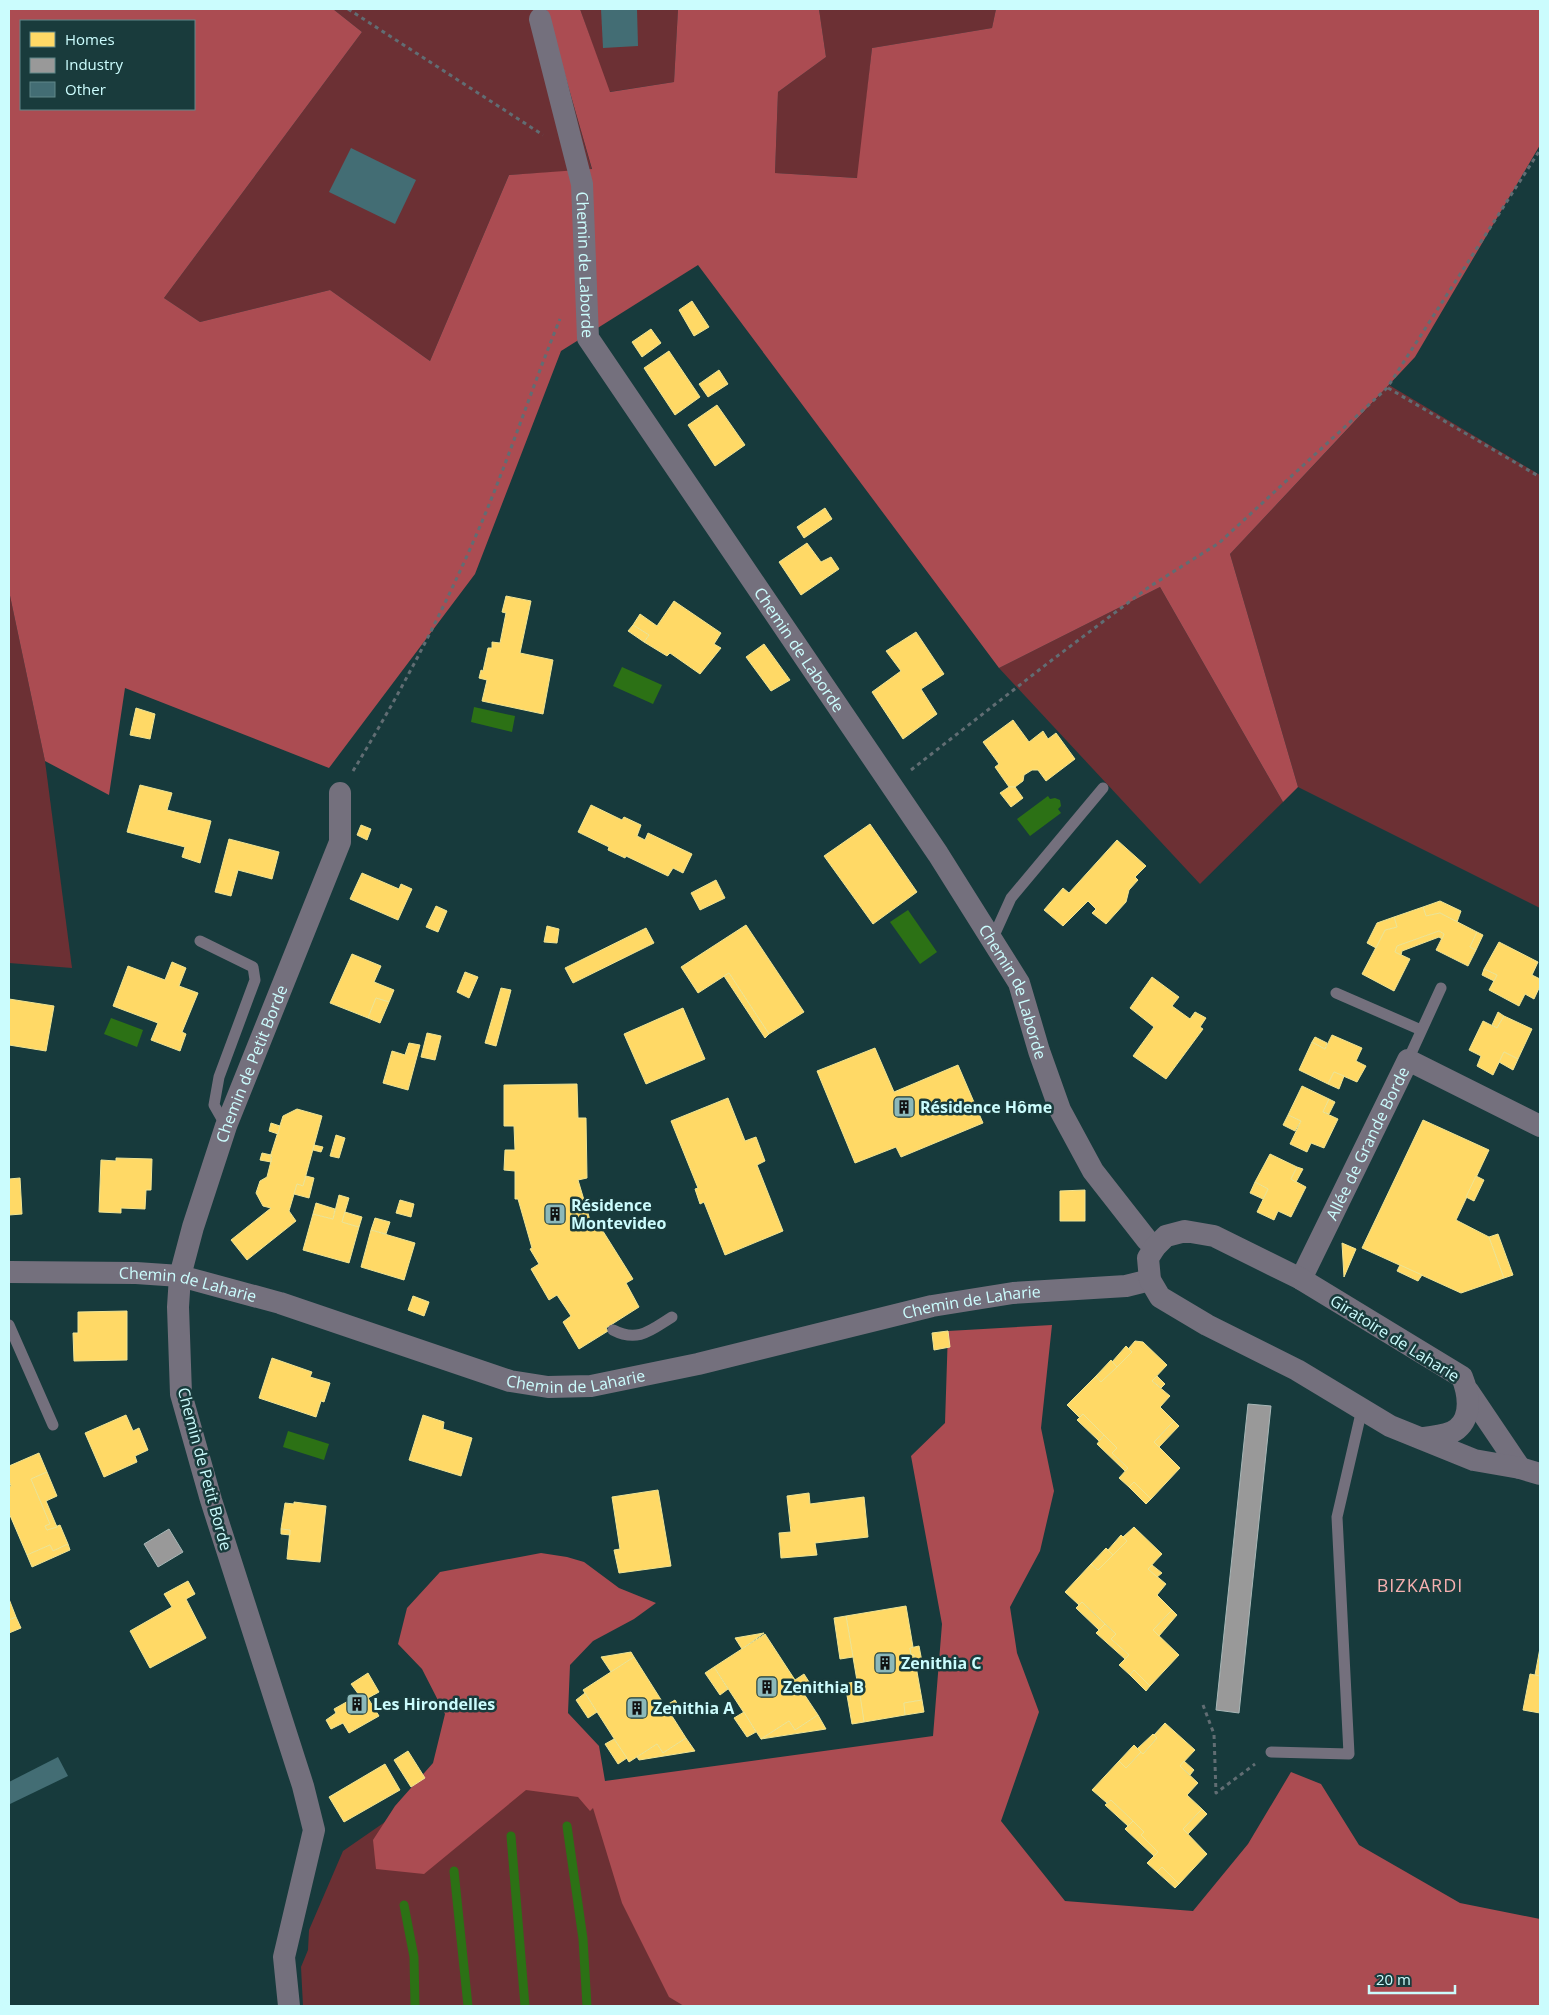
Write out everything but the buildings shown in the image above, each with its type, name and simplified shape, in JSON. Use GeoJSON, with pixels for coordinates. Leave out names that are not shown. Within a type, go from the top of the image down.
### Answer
{"type":"FeatureCollection","features":[{"type":"Feature","properties":{"kind":"street","name":"Chemin de Laborde"},"geometry":{"type":"LineString","coordinates":[[540,19],[582,184],[588,338],[891,783],[1019,983],[1038,1052],[1060,1110],[1093,1170],[1147,1240],[1155,1247]]}},
{"type":"Feature","properties":{"kind":"street","name":"Chemin de Petit Borde"},"geometry":{"type":"LineString","coordinates":[[290,2006],[284,1957],[314,1830],[303,1786],[211,1500],[182,1394],[178,1307],[180,1276],[193,1228],[226,1126],[340,842],[340,793]]}},
{"type":"Feature","properties":{"kind":"street","name":"Allée de Grande Borde"},"geometry":{"type":"LineString","coordinates":[[1301,1279],[1408,1060],[1540,1126]]}},
{"type":"Feature","properties":{"kind":"street","name":"Giratoire de Laharie"},"geometry":{"type":"LineString","coordinates":[[1155,1247],[1166,1236],[1185,1231],[1214,1236],[1301,1279],[1462,1377],[1468,1391],[1467,1413],[1458,1428],[1444,1435],[1423,1438]]}},
{"type":"Feature","properties":{"kind":"street"},"geometry":{"type":"LineString","coordinates":[[1155,1247],[1148,1258],[1150,1280],[1160,1296],[1207,1325],[1297,1370],[1390,1426],[1474,1460],[1530,1471]]}},
{"type":"Feature","properties":{"kind":"street","name":"Chemin de Laharie"},"geometry":{"type":"LineString","coordinates":[[9,1272],[136,1273],[180,1276],[280,1303],[510,1381],[548,1387],[591,1386],[698,1364],[932,1306],[1013,1293],[1126,1286],[1150,1280]]}},
{"type":"Feature","properties":{"kind":"street"},"geometry":{"type":"LineString","coordinates":[[1468,1391],[1530,1471]]}},
{"type":"Feature","properties":{"kind":"lane"},"geometry":{"type":"LineString","coordinates":[[992,940],[1011,898],[1103,788]]}},
{"type":"Feature","properties":{"kind":"lane"},"geometry":{"type":"LineString","coordinates":[[200,941],[253,967],[255,980],[219,1077],[214,1105],[226,1126]]}},
{"type":"Feature","properties":{"kind":"lane"},"geometry":{"type":"LineString","coordinates":[[1408,1060],[1441,988]]}},
{"type":"Feature","properties":{"kind":"lane"},"geometry":{"type":"LineString","coordinates":[[1336,993],[1422,1030]]}},
{"type":"Feature","properties":{"kind":"lane"},"geometry":{"type":"LineString","coordinates":[[614,1330],[625,1336],[646,1334],[672,1317]]}},
{"type":"Feature","properties":{"kind":"lane"},"geometry":{"type":"LineString","coordinates":[[9,1325],[52,1425]]}},
{"type":"Feature","properties":{"kind":"lane"},"geometry":{"type":"LineString","coordinates":[[1271,1752],[1349,1754],[1337,1517],[1362,1409]]}},
{"type":"Feature","properties":{"kind":"path"},"geometry":{"type":"LineString","coordinates":[[348,9],[575,155]]}},
{"type":"Feature","properties":{"kind":"path"},"geometry":{"type":"LineString","coordinates":[[891,783],[1150,587],[1219,543],[1387,388],[1540,150]]}},
{"type":"Feature","properties":{"kind":"path"},"geometry":{"type":"LineString","coordinates":[[340,793],[371,741],[429,634],[474,540],[527,409],[561,317]]}},
{"type":"Feature","properties":{"kind":"path"},"geometry":{"type":"LineString","coordinates":[[1387,388],[1540,477]]}},
{"type":"Feature","properties":{"kind":"path"},"geometry":{"type":"LineString","coordinates":[[1203,1705],[1214,1734],[1216,1793],[1271,1752]]}},
{"type":"Feature","properties":{"kind":"shaded area"},"geometry":{"type":"Polygon","coordinates":[[[9,9],[333,9],[362,32],[164,298],[200,322],[330,290],[430,361],[509,175],[592,169],[546,9],[580,9],[610,92],[674,82],[678,9],[819,9],[826,57],[778,92],[775,173],[857,178],[872,48],[992,28],[996,9],[1540,9],[1540,145],[1415,357],[1230,554],[1298,787],[1283,802],[1160,587],[999,668],[698,265],[561,351],[475,574],[329,768],[125,688],[109,795],[45,761],[9,591],[9,9]]]}},
{"type":"Feature","properties":{"kind":"shaded area"},"geometry":{"type":"Polygon","coordinates":[[[333,9],[546,9],[592,170],[509,175],[430,361],[330,290],[200,322],[164,298],[362,32],[333,9]]]}},
{"type":"Feature","properties":{"kind":"shaded area"},"geometry":{"type":"Polygon","coordinates":[[[580,9],[678,9],[674,82],[609,92],[580,9]]]}},
{"type":"Feature","properties":{"kind":"shaded area"},"geometry":{"type":"Polygon","coordinates":[[[819,9],[996,9],[992,28],[872,48],[858,178],[775,173],[778,92],[826,57],[819,9]]]}},
{"type":"Feature","properties":{"kind":"shaded area"},"geometry":{"type":"Polygon","coordinates":[[[1389,385],[1540,475],[1540,908],[1298,787],[1230,554],[1389,385]]]}},
{"type":"Feature","properties":{"kind":"shaded area"},"geometry":{"type":"Polygon","coordinates":[[[1160,587],[1283,802],[1200,884],[999,668],[1160,587]]]}},
{"type":"Feature","properties":{"kind":"shaded area"},"geometry":{"type":"Polygon","coordinates":[[[9,591],[45,761],[72,968],[9,963],[9,591]]]}},
{"type":"Feature","properties":{"kind":"shaded area"},"geometry":{"type":"Polygon","coordinates":[[[622,667],[662,685],[653,704],[613,686],[622,667]]]}},
{"type":"Feature","properties":{"kind":"shaded area"},"geometry":{"type":"Polygon","coordinates":[[[474,707],[515,716],[512,732],[471,722],[474,707]]]}},
{"type":"Feature","properties":{"kind":"shaded area"},"geometry":{"type":"Polygon","coordinates":[[[1048,796],[1050,799],[1060,800],[1061,806],[1058,809],[1061,813],[1030,836],[1017,819],[1048,796]]]}},
{"type":"Feature","properties":{"kind":"shaded area"},"geometry":{"type":"Polygon","coordinates":[[[908,910],[937,952],[920,964],[890,922],[908,910]]]}},
{"type":"Feature","properties":{"kind":"shaded area"},"geometry":{"type":"Polygon","coordinates":[[[111,1018],[143,1030],[137,1047],[104,1034],[111,1018]]]}},
{"type":"Feature","properties":{"kind":"shaded area"},"geometry":{"type":"Polygon","coordinates":[[[1052,1325],[1041,1428],[1054,1491],[1040,1551],[1010,1607],[1017,1653],[1039,1712],[1001,1821],[1065,1901],[1193,1911],[1248,1844],[1291,1772],[1321,1784],[1359,1845],[1460,1903],[1540,1919],[1540,2006],[684,2006],[669,1997],[622,1903],[593,1808],[590,1811],[578,1797],[526,1790],[424,1874],[376,1869],[373,1840],[395,1806],[433,1763],[445,1714],[422,1669],[398,1644],[407,1608],[440,1572],[541,1553],[584,1562],[619,1588],[656,1603],[634,1619],[593,1641],[570,1665],[568,1713],[599,1746],[605,1781],[933,1736],[942,1624],[911,1456],[945,1423],[948,1331],[1052,1325]]]}},
{"type":"Feature","properties":{"kind":"shaded area"},"geometry":{"type":"Polygon","coordinates":[[[288,1431],[329,1444],[324,1460],[283,1447],[288,1431]]]}},
{"type":"Feature","properties":{"kind":"shaded area"},"geometry":{"type":"Polygon","coordinates":[[[450,1777],[585,1783],[685,2006],[303,2006],[301,1967],[308,1950],[309,1930],[343,1851],[450,1777]]]}},
{"type":"Feature","properties":{"kind":"waterway"},"geometry":{"type":"LineString","coordinates":[[567,1826],[583,1939],[587,2006]]}},
{"type":"Feature","properties":{"kind":"waterway"},"geometry":{"type":"LineString","coordinates":[[511,1836],[525,2006]]}},
{"type":"Feature","properties":{"kind":"waterway"},"geometry":{"type":"LineString","coordinates":[[454,1871],[468,2006]]}},
{"type":"Feature","properties":{"kind":"waterway"},"geometry":{"type":"LineString","coordinates":[[404,1905],[414,1957],[415,2006]]}},
{"type":"Feature","properties":{"kind":"place","name":"Résidence Hôme"},"geometry":{"type":"Point","coordinates":[904,1107]}},
{"type":"Feature","properties":{"kind":"place","name":"Résidence Montevideo"},"geometry":{"type":"Point","coordinates":[555,1214]}},
{"type":"Feature","properties":{"kind":"place","name":"Zenithia C"},"geometry":{"type":"Point","coordinates":[885,1663]}},
{"type":"Feature","properties":{"kind":"place","name":"Zenithia B"},"geometry":{"type":"Point","coordinates":[767,1687]}},
{"type":"Feature","properties":{"kind":"place","name":"Les Hirondelles"},"geometry":{"type":"Point","coordinates":[357,1704]}},
{"type":"Feature","properties":{"kind":"place","name":"Zenithia A"},"geometry":{"type":"Point","coordinates":[637,1708]}},
{"type":"Feature","properties":{"kind":"district","name":"BIZKARDI"},"geometry":{"type":"Point","coordinates":[1420,1586]}}]}
